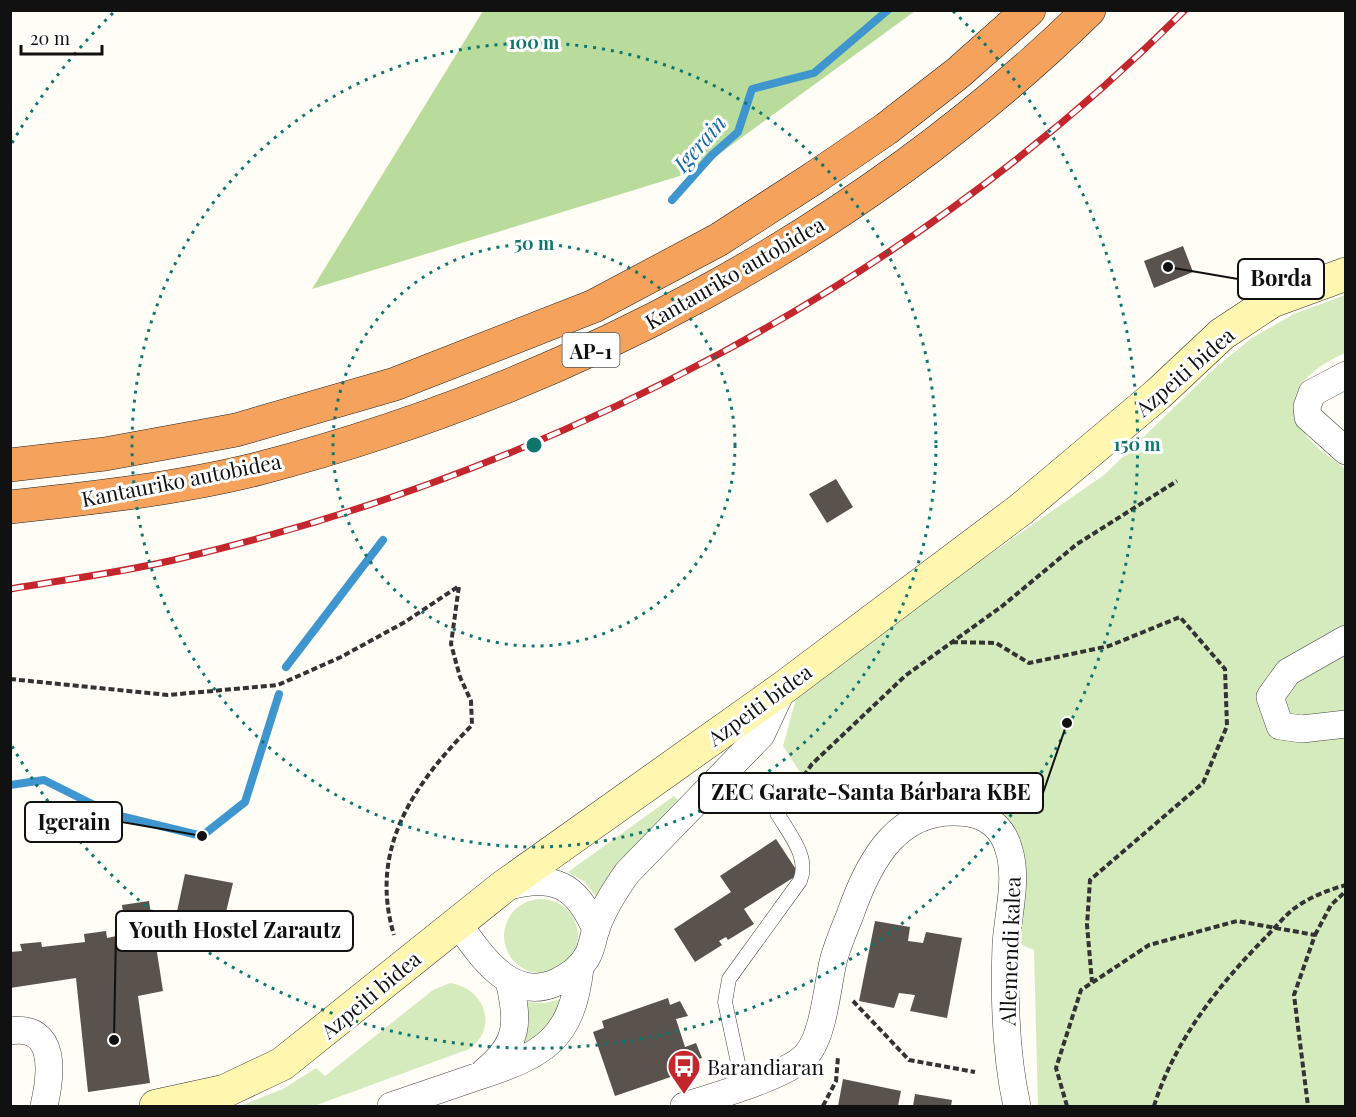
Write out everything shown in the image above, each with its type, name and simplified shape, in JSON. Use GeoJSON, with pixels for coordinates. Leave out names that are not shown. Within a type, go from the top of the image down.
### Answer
{"type":"FeatureCollection","features":[{"type":"Feature","properties":{"kind":"highway","name":"Kantauriko autobidea"},"geometry":{"type":"LineString","coordinates":[[10,465],[105,454],[236,430],[395,384],[594,306],[718,240],[823,172],[886,129],[958,73],[1029,10]]}},
{"type":"Feature","properties":{"kind":"highway","name":"Kantauriko autobidea"},"geometry":{"type":"LineString","coordinates":[[10,507],[114,495],[255,469],[416,421],[610,342],[740,273],[835,214],[973,113],[1043,55],[1089,10]]}},
{"type":"Feature","properties":{"kind":"main road","name":"Azpeiti bidea"},"geometry":{"type":"LineString","coordinates":[[156,1107],[225,1091],[282,1064],[503,887],[783,687],[1020,510],[1158,394],[1222,334],[1272,301],[1346,274]]}},
{"type":"Feature","properties":{"kind":"street"},"geometry":{"type":"LineString","coordinates":[[1346,375],[1312,393],[1307,407],[1308,417],[1346,452]]}},
{"type":"Feature","properties":{"kind":"street"},"geometry":{"type":"LineString","coordinates":[[1346,639],[1288,672],[1270,697],[1281,726],[1302,729],[1346,724]]}},
{"type":"Feature","properties":{"kind":"street"},"geometry":{"type":"LineString","coordinates":[[391,1107],[508,1067],[531,1056],[558,1033],[574,1005],[580,968],[588,955],[596,930],[616,888],[627,873],[761,735],[783,687]]}},
{"type":"Feature","properties":{"kind":"street","name":"Allemendi kalea"},"geometry":{"type":"LineString","coordinates":[[684,1107],[746,1096],[808,1054],[818,1030],[834,959],[862,881],[882,848],[913,822],[948,812],[978,814],[998,827],[1005,837],[1012,861],[1013,877],[1006,943],[1006,1032],[1017,1107]]}},
{"type":"Feature","properties":{"kind":"street"},"geometry":{"type":"LineString","coordinates":[[503,887],[529,880],[548,881],[564,886],[582,903],[596,930]]}},
{"type":"Feature","properties":{"kind":"street"},"geometry":{"type":"LineString","coordinates":[[457,922],[485,960],[508,981],[526,986],[554,984],[580,968]]}},
{"type":"Feature","properties":{"kind":"street"},"geometry":{"type":"LineString","coordinates":[[480,1076],[498,1061],[514,1034],[516,1008],[508,981]]}},
{"type":"Feature","properties":{"kind":"street"},"geometry":{"type":"LineString","coordinates":[[10,1031],[23,1029],[39,1036],[49,1054],[49,1087],[44,1107]]}},
{"type":"Feature","properties":{"kind":"lane"},"geometry":{"type":"LineString","coordinates":[[746,1096],[725,1002],[729,979],[800,881],[804,868],[801,856],[777,813]]}},
{"type":"Feature","properties":{"kind":"path"},"geometry":{"type":"LineString","coordinates":[[777,813],[812,764],[905,676],[1001,607],[1077,544],[1177,481]]}},
{"type":"Feature","properties":{"kind":"path"},"geometry":{"type":"LineString","coordinates":[[10,680],[83,685],[168,695],[278,685],[405,622],[459,586],[451,644],[460,677],[471,701],[472,725],[445,752],[404,810],[387,865],[387,892],[394,935]]}},
{"type":"Feature","properties":{"kind":"path"},"geometry":{"type":"LineString","coordinates":[[952,642],[996,643],[1029,663],[1109,646],[1180,617],[1225,669],[1227,726],[1203,783],[1090,880],[1087,925],[1092,982]]}},
{"type":"Feature","properties":{"kind":"path"},"geometry":{"type":"LineString","coordinates":[[1154,1107],[1162,1081],[1190,1029],[1238,966],[1292,910],[1325,891],[1346,885]]}},
{"type":"Feature","properties":{"kind":"path"},"geometry":{"type":"LineString","coordinates":[[1308,1107],[1294,995],[1315,935],[1331,904],[1346,891]]}},
{"type":"Feature","properties":{"kind":"path"},"geometry":{"type":"LineString","coordinates":[[1068,1107],[1056,1068],[1081,990],[1092,982],[1149,945],[1237,921],[1315,935]]}},
{"type":"Feature","properties":{"kind":"path"},"geometry":{"type":"LineString","coordinates":[[850,998],[909,1060],[975,1072]]}},
{"type":"Feature","properties":{"kind":"green space"},"geometry":{"type":"Polygon","coordinates":[[[483,11],[915,11],[696,171],[312,289],[483,11]]]}},
{"type":"Feature","properties":{"kind":"green space"},"geometry":{"type":"Polygon","coordinates":[[[1345,295],[1345,353],[1330,360],[1306,379],[1295,401],[1295,414],[1301,428],[1317,447],[1345,469],[1345,1106],[1038,1106],[1034,950],[1014,942],[1008,820],[988,805],[932,803],[902,812],[870,810],[813,792],[783,746],[796,699],[973,566],[1104,475],[1215,368],[1252,338],[1294,314],[1345,295]]]}},
{"type":"Feature","properties":{"kind":"green space"},"geometry":{"type":"Polygon","coordinates":[[[674,796],[678,800],[621,862],[597,898],[585,882],[568,872],[674,796]]]}},
{"type":"Feature","properties":{"kind":"green space"},"geometry":{"type":"Polygon","coordinates":[[[541,899],[555,902],[567,910],[575,922],[578,936],[575,950],[567,962],[555,970],[541,973],[527,970],[515,962],[507,950],[504,936],[507,922],[515,910],[527,902],[541,899]]]}},
{"type":"Feature","properties":{"kind":"green space"},"geometry":{"type":"Polygon","coordinates":[[[450,983],[472,992],[484,1010],[484,1031],[469,1049],[314,1106],[240,1106],[283,1089],[316,1068],[325,1076],[433,990],[450,983]]]}},
{"type":"Feature","properties":{"kind":"green space"},"geometry":{"type":"Polygon","coordinates":[[[565,998],[546,1031],[525,1043],[529,1023],[526,1002],[545,1003],[565,998]]]}},
{"type":"Feature","properties":{"kind":"building"},"geometry":{"type":"Polygon","coordinates":[[[1183,246],[1193,272],[1154,288],[1144,261],[1183,246]]]}},
{"type":"Feature","properties":{"kind":"building"},"geometry":{"type":"Polygon","coordinates":[[[836,479],[853,507],[827,523],[809,494],[836,479]]]}},
{"type":"Feature","properties":{"kind":"building"},"geometry":{"type":"Polygon","coordinates":[[[776,839],[799,874],[744,909],[754,924],[728,940],[726,937],[719,941],[722,945],[695,962],[674,929],[731,892],[720,876],[776,839]]]}},
{"type":"Feature","properties":{"kind":"building"},"geometry":{"type":"Polygon","coordinates":[[[185,874],[233,883],[222,929],[209,926],[207,942],[172,935],[185,874]]]}},
{"type":"Feature","properties":{"kind":"building"},"geometry":{"type":"Polygon","coordinates":[[[149,901],[163,991],[138,996],[150,1083],[88,1092],[76,978],[10,988],[10,952],[22,951],[20,944],[41,942],[42,947],[85,942],[84,934],[106,931],[107,938],[126,934],[122,905],[149,901]]]}},
{"type":"Feature","properties":{"kind":"building"},"geometry":{"type":"Polygon","coordinates":[[[875,921],[910,927],[908,941],[923,943],[926,932],[962,938],[947,1018],[910,1011],[915,995],[899,993],[894,1008],[859,1001],[875,921]]]}},
{"type":"Feature","properties":{"kind":"building"},"geometry":{"type":"Polygon","coordinates":[[[668,998],[670,1005],[680,1001],[688,1016],[676,1019],[685,1047],[696,1043],[702,1058],[690,1062],[694,1069],[615,1096],[593,1032],[604,1028],[602,1021],[668,998]]]}},
{"type":"Feature","properties":{"kind":"building"},"geometry":{"type":"Polygon","coordinates":[[[843,1079],[901,1091],[898,1106],[838,1106],[843,1079]]]}},
{"type":"Feature","properties":{"kind":"building"},"geometry":{"type":"Polygon","coordinates":[[[915,1094],[952,1100],[951,1106],[913,1106],[915,1094]]]}},
{"type":"Feature","properties":{"kind":"waterway","name":"Igerain"},"geometry":{"type":"LineString","coordinates":[[672,200],[712,155],[738,132],[752,89],[814,73],[888,10]]}},
{"type":"Feature","properties":{"kind":"waterway","name":"Igerain"},"geometry":{"type":"LineString","coordinates":[[286,667],[383,540]]}},
{"type":"Feature","properties":{"kind":"waterway","name":"Igerain"},"geometry":{"type":"LineString","coordinates":[[10,785],[44,780],[112,814],[202,836],[245,802],[279,694]]}},
{"type":"Feature","properties":{"kind":"railway"},"geometry":{"type":"LineString","coordinates":[[10,589],[161,563],[321,520],[458,473],[591,417],[721,353],[846,280],[965,198],[1079,108],[1185,10]]}},
{"type":"Feature","properties":{"kind":"place","name":"Borda"},"geometry":{"type":"Point","coordinates":[1168,267]}},
{"type":"Feature","properties":{"kind":"place","name":"ZEC Garate-Santa Bárbara KBE"},"geometry":{"type":"Point","coordinates":[1067,723]}},
{"type":"Feature","properties":{"kind":"place","name":"Igerain"},"geometry":{"type":"Point","coordinates":[202,836]}},
{"type":"Feature","properties":{"kind":"place","name":"Youth Hostel Zarautz"},"geometry":{"type":"Point","coordinates":[114,1040]}},
{"type":"Feature","properties":{"kind":"place","name":"Barandiaran"},"geometry":{"type":"Point","coordinates":[684,1095]}}]}
